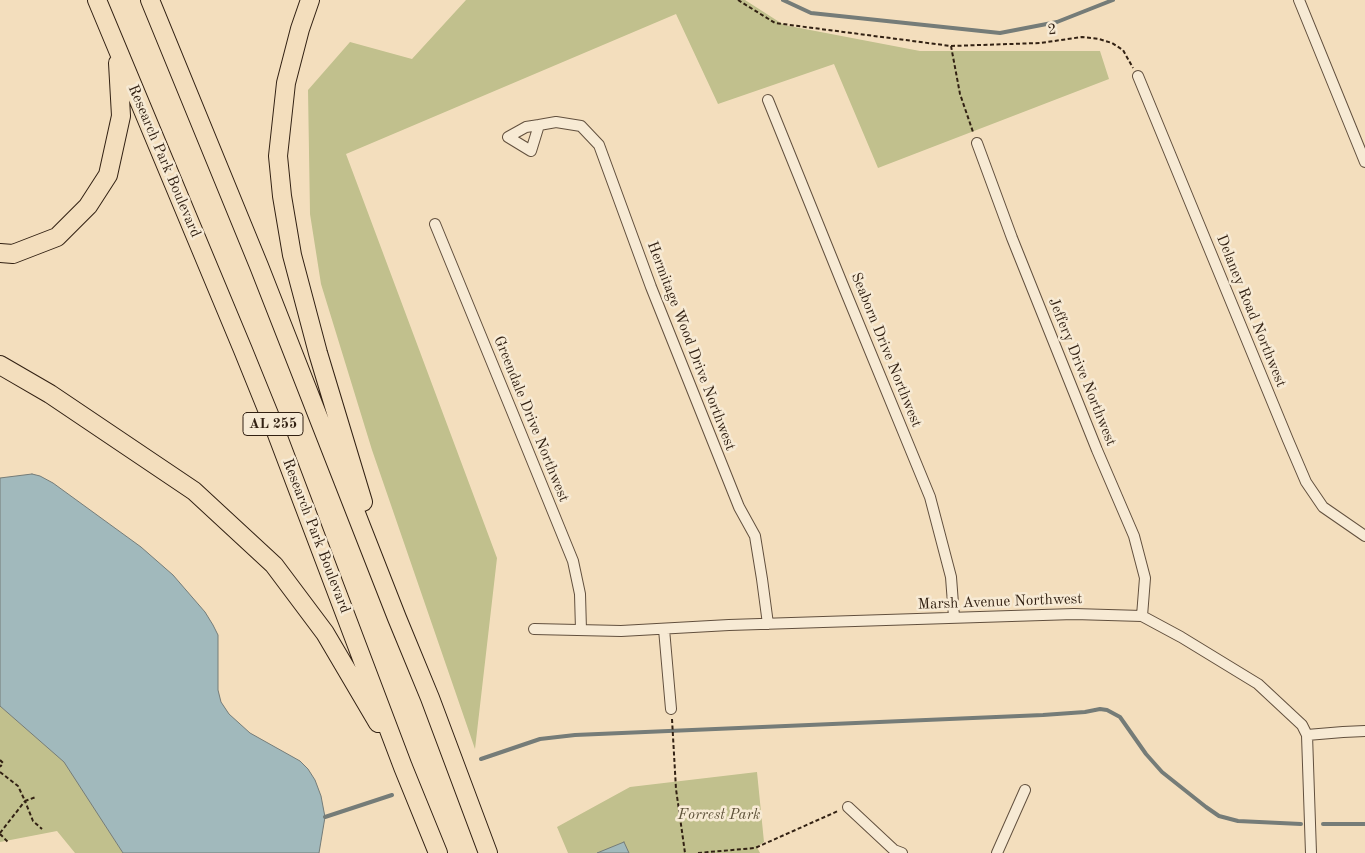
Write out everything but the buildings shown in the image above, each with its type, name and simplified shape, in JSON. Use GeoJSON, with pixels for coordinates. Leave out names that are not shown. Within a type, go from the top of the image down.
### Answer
{"type":"FeatureCollection","features":[{"type":"Feature","properties":{"kind":"highway","name":"Research Park Boulevard"},"geometry":{"type":"LineString","coordinates":[[97,0],[261,394],[438,853]]}},
{"type":"Feature","properties":{"kind":"highway","name":"AL 255"},"geometry":{"type":"LineString","coordinates":[[150,0],[259,266],[430,698],[488,853]]}},
{"type":"Feature","properties":{"kind":"highway"},"geometry":{"type":"LineString","coordinates":[[310,0],[300,29],[286,83],[278,156],[282,196],[292,255],[318,353],[397,618]]}},
{"type":"Feature","properties":{"kind":"highway"},"geometry":{"type":"LineString","coordinates":[[0,253],[13,254],[57,237],[88,206],[108,175],[121,116],[116,47]]}},
{"type":"Feature","properties":{"kind":"highway"},"geometry":{"type":"LineString","coordinates":[[0,365],[50,394],[194,491],[274,565],[325,633],[404,767]]}},
{"type":"Feature","properties":{"kind":"street"},"geometry":{"type":"LineString","coordinates":[[1299,0],[1365,162]]}},
{"type":"Feature","properties":{"kind":"street","name":"Delaney Road Northwest"},"geometry":{"type":"LineString","coordinates":[[1138,76],[1306,482],[1323,506],[1365,536]]}},
{"type":"Feature","properties":{"kind":"street","name":"Seaborn Drive Northwest"},"geometry":{"type":"LineString","coordinates":[[768,100],[930,497],[951,577],[954,618]]}},
{"type":"Feature","properties":{"kind":"street","name":"Hermitage Wood Drive Northwest"},"geometry":{"type":"LineString","coordinates":[[539,125],[556,122],[581,126],[599,145],[651,287],[724,470],[739,507],[755,536],[768,624]]}},
{"type":"Feature","properties":{"kind":"street","name":"Jeffery Drive Northwest"},"geometry":{"type":"LineString","coordinates":[[977,143],[1012,238],[1134,536],[1145,578],[1142,616]]}},
{"type":"Feature","properties":{"kind":"street","name":"Greendale Drive Northwest"},"geometry":{"type":"LineString","coordinates":[[435,224],[573,561],[580,594],[581,630]]}},
{"type":"Feature","properties":{"kind":"street","name":"Marsh Avenue Northwest"},"geometry":{"type":"LineString","coordinates":[[534,629],[664,629],[1074,614],[1142,616],[1181,637],[1258,684],[1302,725],[1308,735]]}},
{"type":"Feature","properties":{"kind":"street"},"geometry":{"type":"LineString","coordinates":[[664,629],[671,709]]}},
{"type":"Feature","properties":{"kind":"street"},"geometry":{"type":"LineString","coordinates":[[1312,853],[1308,735],[1365,731]]}},
{"type":"Feature","properties":{"kind":"street"},"geometry":{"type":"LineString","coordinates":[[997,853],[1025,790]]}},
{"type":"Feature","properties":{"kind":"street"},"geometry":{"type":"LineString","coordinates":[[848,807],[894,850],[902,853]]}},
{"type":"Feature","properties":{"kind":"path","name":"2"},"geometry":{"type":"LineString","coordinates":[[738,0],[775,23],[951,46],[1040,43],[1082,37],[1099,39],[1123,50],[1138,76]]}},
{"type":"Feature","properties":{"kind":"path"},"geometry":{"type":"LineString","coordinates":[[951,46],[960,94],[977,143]]}},
{"type":"Feature","properties":{"kind":"path"},"geometry":{"type":"LineString","coordinates":[[672,722],[676,789],[684,853]]}},
{"type":"Feature","properties":{"kind":"path"},"geometry":{"type":"LineString","coordinates":[[0,760],[3,763],[0,767]]}},
{"type":"Feature","properties":{"kind":"path"},"geometry":{"type":"LineString","coordinates":[[0,772],[18,786],[32,821],[42,829]]}},
{"type":"Feature","properties":{"kind":"path"},"geometry":{"type":"LineString","coordinates":[[9,843],[0,833],[25,801],[36,797]]}},
{"type":"Feature","properties":{"kind":"path"},"geometry":{"type":"LineString","coordinates":[[698,853],[755,848],[848,807]]}},
{"type":"Feature","properties":{"kind":"green space"},"geometry":{"type":"Polygon","coordinates":[[[466,0],[745,0],[784,25],[920,51],[1100,51],[1109,79],[878,168],[834,64],[718,104],[676,14],[346,154],[497,558],[475,749],[372,450],[321,284],[310,214],[308,90],[350,42],[412,59],[466,0]]]}},
{"type":"Feature","properties":{"kind":"green space"},"geometry":{"type":"Polygon","coordinates":[[[0,706],[64,761],[123,853],[75,853],[57,831],[0,842],[0,706]]]}},
{"type":"Feature","properties":{"kind":"green space","name":"Forrest Park"},"geometry":{"type":"Polygon","coordinates":[[[757,772],[764,842],[757,847],[760,853],[568,853],[557,827],[630,787],[757,772]]]}},
{"type":"Feature","properties":{"kind":"water"},"geometry":{"type":"Polygon","coordinates":[[[32,474],[53,483],[141,547],[173,575],[205,612],[218,635],[218,690],[221,702],[229,714],[250,733],[300,761],[315,780],[321,796],[325,817],[319,853],[123,853],[64,762],[0,706],[0,478],[32,474]]]}},
{"type":"Feature","properties":{"kind":"water"},"geometry":{"type":"Polygon","coordinates":[[[624,842],[629,853],[597,853],[624,842]]]}},
{"type":"Feature","properties":{"kind":"waterway"},"geometry":{"type":"LineString","coordinates":[[783,0],[811,13],[1000,33],[1057,22],[1113,0]]}},
{"type":"Feature","properties":{"kind":"waterway"},"geometry":{"type":"LineString","coordinates":[[481,759],[540,739],[575,735],[1043,715],[1100,709],[1107,710],[1120,717],[1146,754],[1162,772],[1219,816],[1238,821],[1301,824]]}},
{"type":"Feature","properties":{"kind":"waterway"},"geometry":{"type":"LineString","coordinates":[[325,817],[392,795]]}},
{"type":"Feature","properties":{"kind":"waterway"},"geometry":{"type":"LineString","coordinates":[[1323,824],[1365,824]]}}]}
